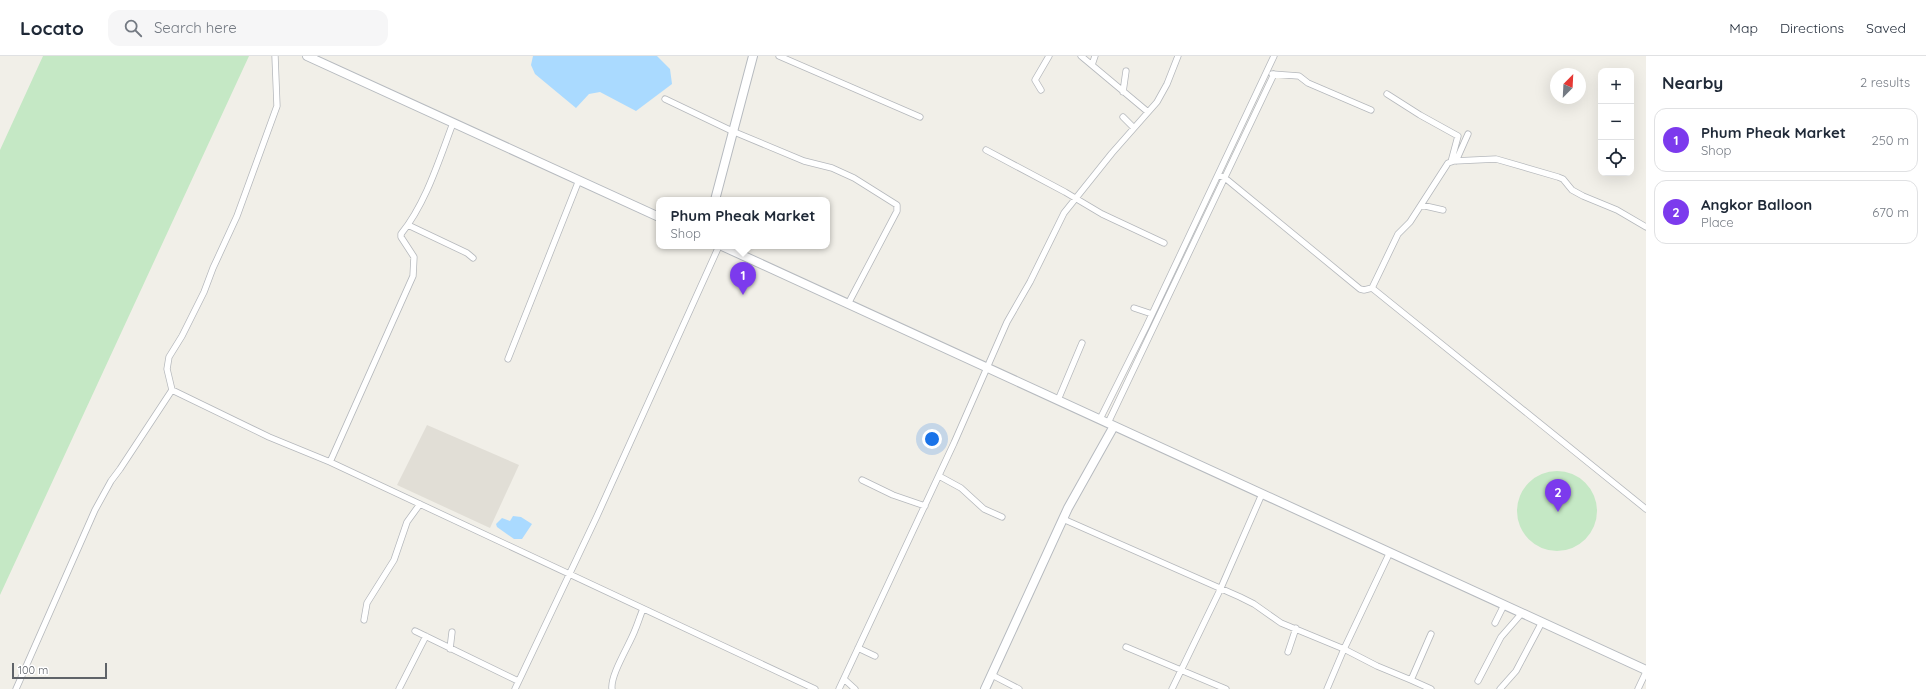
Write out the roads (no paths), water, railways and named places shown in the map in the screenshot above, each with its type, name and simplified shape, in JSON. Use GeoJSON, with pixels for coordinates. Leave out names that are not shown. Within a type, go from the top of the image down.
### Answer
{"type":"FeatureCollection","features":[{"type":"Feature","properties":{"kind":"main road"},"geometry":{"type":"LineString","coordinates":[[307,56],[656,216]]}},
{"type":"Feature","properties":{"kind":"main road"},"geometry":{"type":"LineString","coordinates":[[716,197],[753,56]]}},
{"type":"Feature","properties":{"kind":"main road"},"geometry":{"type":"LineString","coordinates":[[727,249],[1390,552],[1646,671]]}},
{"type":"Feature","properties":{"kind":"main road"},"geometry":{"type":"LineString","coordinates":[[986,689],[1063,519],[1111,424]]}},
{"type":"Feature","properties":{"kind":"street"},"geometry":{"type":"LineString","coordinates":[[16,689],[94,510],[111,481],[120,470],[172,390],[167,369],[169,358],[204,292],[213,268],[237,216],[277,106],[275,56]]}},
{"type":"Feature","properties":{"kind":"street"},"geometry":{"type":"LineString","coordinates":[[779,56],[920,117]]}},
{"type":"Feature","properties":{"kind":"street"},"geometry":{"type":"LineString","coordinates":[[1041,90],[1035,80],[1049,56]]}},
{"type":"Feature","properties":{"kind":"street"},"geometry":{"type":"LineString","coordinates":[[1081,56],[1148,112]]}},
{"type":"Feature","properties":{"kind":"street"},"geometry":{"type":"LineString","coordinates":[[1092,65],[1095,56]]}},
{"type":"Feature","properties":{"kind":"street"},"geometry":{"type":"LineString","coordinates":[[839,689],[939,476],[1007,322],[1030,282],[1064,213],[1163,92],[1178,56]]}},
{"type":"Feature","properties":{"kind":"street"},"geometry":{"type":"LineString","coordinates":[[1111,424],[1222,176],[1270,74],[1274,56]]}},
{"type":"Feature","properties":{"kind":"street"},"geometry":{"type":"LineString","coordinates":[[1123,92],[1126,71]]}},
{"type":"Feature","properties":{"kind":"street"},"geometry":{"type":"LineString","coordinates":[[1270,74],[1278,73],[1299,76],[1308,83],[1371,110]]}},
{"type":"Feature","properties":{"kind":"street"},"geometry":{"type":"LineString","coordinates":[[1387,94],[1414,112],[1458,136],[1453,162]]}},
{"type":"Feature","properties":{"kind":"street"},"geometry":{"type":"LineString","coordinates":[[665,99],[732,131],[804,161],[832,168],[844,173],[897,205],[897,210],[848,304]]}},
{"type":"Feature","properties":{"kind":"street"},"geometry":{"type":"LineString","coordinates":[[1123,117],[1134,128]]}},
{"type":"Feature","properties":{"kind":"street"},"geometry":{"type":"LineString","coordinates":[[330,462],[413,276],[414,257],[400,234],[408,225],[432,179],[453,123]]}},
{"type":"Feature","properties":{"kind":"street"},"geometry":{"type":"LineString","coordinates":[[1453,162],[1468,134]]}},
{"type":"Feature","properties":{"kind":"street"},"geometry":{"type":"LineString","coordinates":[[986,150],[1102,214],[1164,243]]}},
{"type":"Feature","properties":{"kind":"street"},"geometry":{"type":"LineString","coordinates":[[1372,288],[1398,234],[1410,222],[1445,165],[1453,162],[1496,159],[1558,177],[1563,179],[1572,190],[1617,210],[1646,227]]}},
{"type":"Feature","properties":{"kind":"street"},"geometry":{"type":"LineString","coordinates":[[1222,176],[1360,289],[1364,290],[1372,288]]}},
{"type":"Feature","properties":{"kind":"street"},"geometry":{"type":"LineString","coordinates":[[1100,419],[1222,176]]}},
{"type":"Feature","properties":{"kind":"street"},"geometry":{"type":"LineString","coordinates":[[508,359],[578,180]]}},
{"type":"Feature","properties":{"kind":"street"},"geometry":{"type":"LineString","coordinates":[[1421,205],[1443,210]]}},
{"type":"Feature","properties":{"kind":"street"},"geometry":{"type":"LineString","coordinates":[[408,225],[467,253],[473,258]]}},
{"type":"Feature","properties":{"kind":"street"},"geometry":{"type":"LineString","coordinates":[[514,689],[597,516],[719,249]]}},
{"type":"Feature","properties":{"kind":"street"},"geometry":{"type":"LineString","coordinates":[[1372,288],[1646,509]]}},
{"type":"Feature","properties":{"kind":"street"},"geometry":{"type":"LineString","coordinates":[[1134,308],[1152,314]]}},
{"type":"Feature","properties":{"kind":"street"},"geometry":{"type":"LineString","coordinates":[[1058,400],[1082,343]]}},
{"type":"Feature","properties":{"kind":"street"},"geometry":{"type":"LineString","coordinates":[[172,390],[269,437],[330,462],[815,689]]}},
{"type":"Feature","properties":{"kind":"street"},"geometry":{"type":"LineString","coordinates":[[939,476],[961,488],[984,510],[1002,517]]}},
{"type":"Feature","properties":{"kind":"street"},"geometry":{"type":"LineString","coordinates":[[862,480],[893,495],[925,506]]}},
{"type":"Feature","properties":{"kind":"street"},"geometry":{"type":"LineString","coordinates":[[1172,689],[1220,590],[1262,494]]}},
{"type":"Feature","properties":{"kind":"street"},"geometry":{"type":"LineString","coordinates":[[364,620],[367,603],[394,560],[407,522],[420,504]]}},
{"type":"Feature","properties":{"kind":"street"},"geometry":{"type":"LineString","coordinates":[[1063,519],[1254,604],[1281,623],[1344,649],[1377,666],[1431,689]]}},
{"type":"Feature","properties":{"kind":"street"},"geometry":{"type":"LineString","coordinates":[[1327,689],[1344,649],[1390,552]]}},
{"type":"Feature","properties":{"kind":"street"},"geometry":{"type":"LineString","coordinates":[[1495,623],[1504,605]]}},
{"type":"Feature","properties":{"kind":"street"},"geometry":{"type":"LineString","coordinates":[[612,689],[616,673],[635,630],[642,609]]}},
{"type":"Feature","properties":{"kind":"street"},"geometry":{"type":"LineString","coordinates":[[1478,681],[1501,637],[1522,613]]}},
{"type":"Feature","properties":{"kind":"street"},"geometry":{"type":"LineString","coordinates":[[1500,689],[1516,671],[1542,622]]}},
{"type":"Feature","properties":{"kind":"street"},"geometry":{"type":"LineString","coordinates":[[1288,652],[1296,628]]}},
{"type":"Feature","properties":{"kind":"street"},"geometry":{"type":"LineString","coordinates":[[415,631],[518,681]]}},
{"type":"Feature","properties":{"kind":"street"},"geometry":{"type":"LineString","coordinates":[[450,649],[452,632]]}},
{"type":"Feature","properties":{"kind":"street"},"geometry":{"type":"LineString","coordinates":[[1412,680],[1431,634]]}},
{"type":"Feature","properties":{"kind":"street"},"geometry":{"type":"LineString","coordinates":[[399,689],[426,636]]}},
{"type":"Feature","properties":{"kind":"street"},"geometry":{"type":"LineString","coordinates":[[1126,647],[1226,689]]}},
{"type":"Feature","properties":{"kind":"street"},"geometry":{"type":"LineString","coordinates":[[858,648],[875,656]]}},
{"type":"Feature","properties":{"kind":"street"},"geometry":{"type":"LineString","coordinates":[[1638,689],[1646,671]]}},
{"type":"Feature","properties":{"kind":"street"},"geometry":{"type":"LineString","coordinates":[[992,675],[1019,689]]}},
{"type":"Feature","properties":{"kind":"street"},"geometry":{"type":"LineString","coordinates":[[844,679],[855,689]]}},
{"type":"Feature","properties":{"kind":"water"},"geometry":{"type":"Polygon","coordinates":[[[533,56],[657,56],[670,69],[672,84],[636,111],[600,92],[589,94],[576,108],[535,74],[531,65],[533,56]]]}},
{"type":"Feature","properties":{"kind":"water"},"geometry":{"type":"Polygon","coordinates":[[[513,516],[521,517],[532,524],[522,539],[514,539],[497,527],[496,524],[502,518],[510,521],[513,516]]]}},
{"type":"Feature","properties":{"kind":"place","name":"Phum Pheak Market"},"geometry":{"type":"Point","coordinates":[743,295]}},
{"type":"Feature","properties":{"kind":"place","name":"Angkor Balloon"},"geometry":{"type":"Point","coordinates":[1558,512]}}]}
